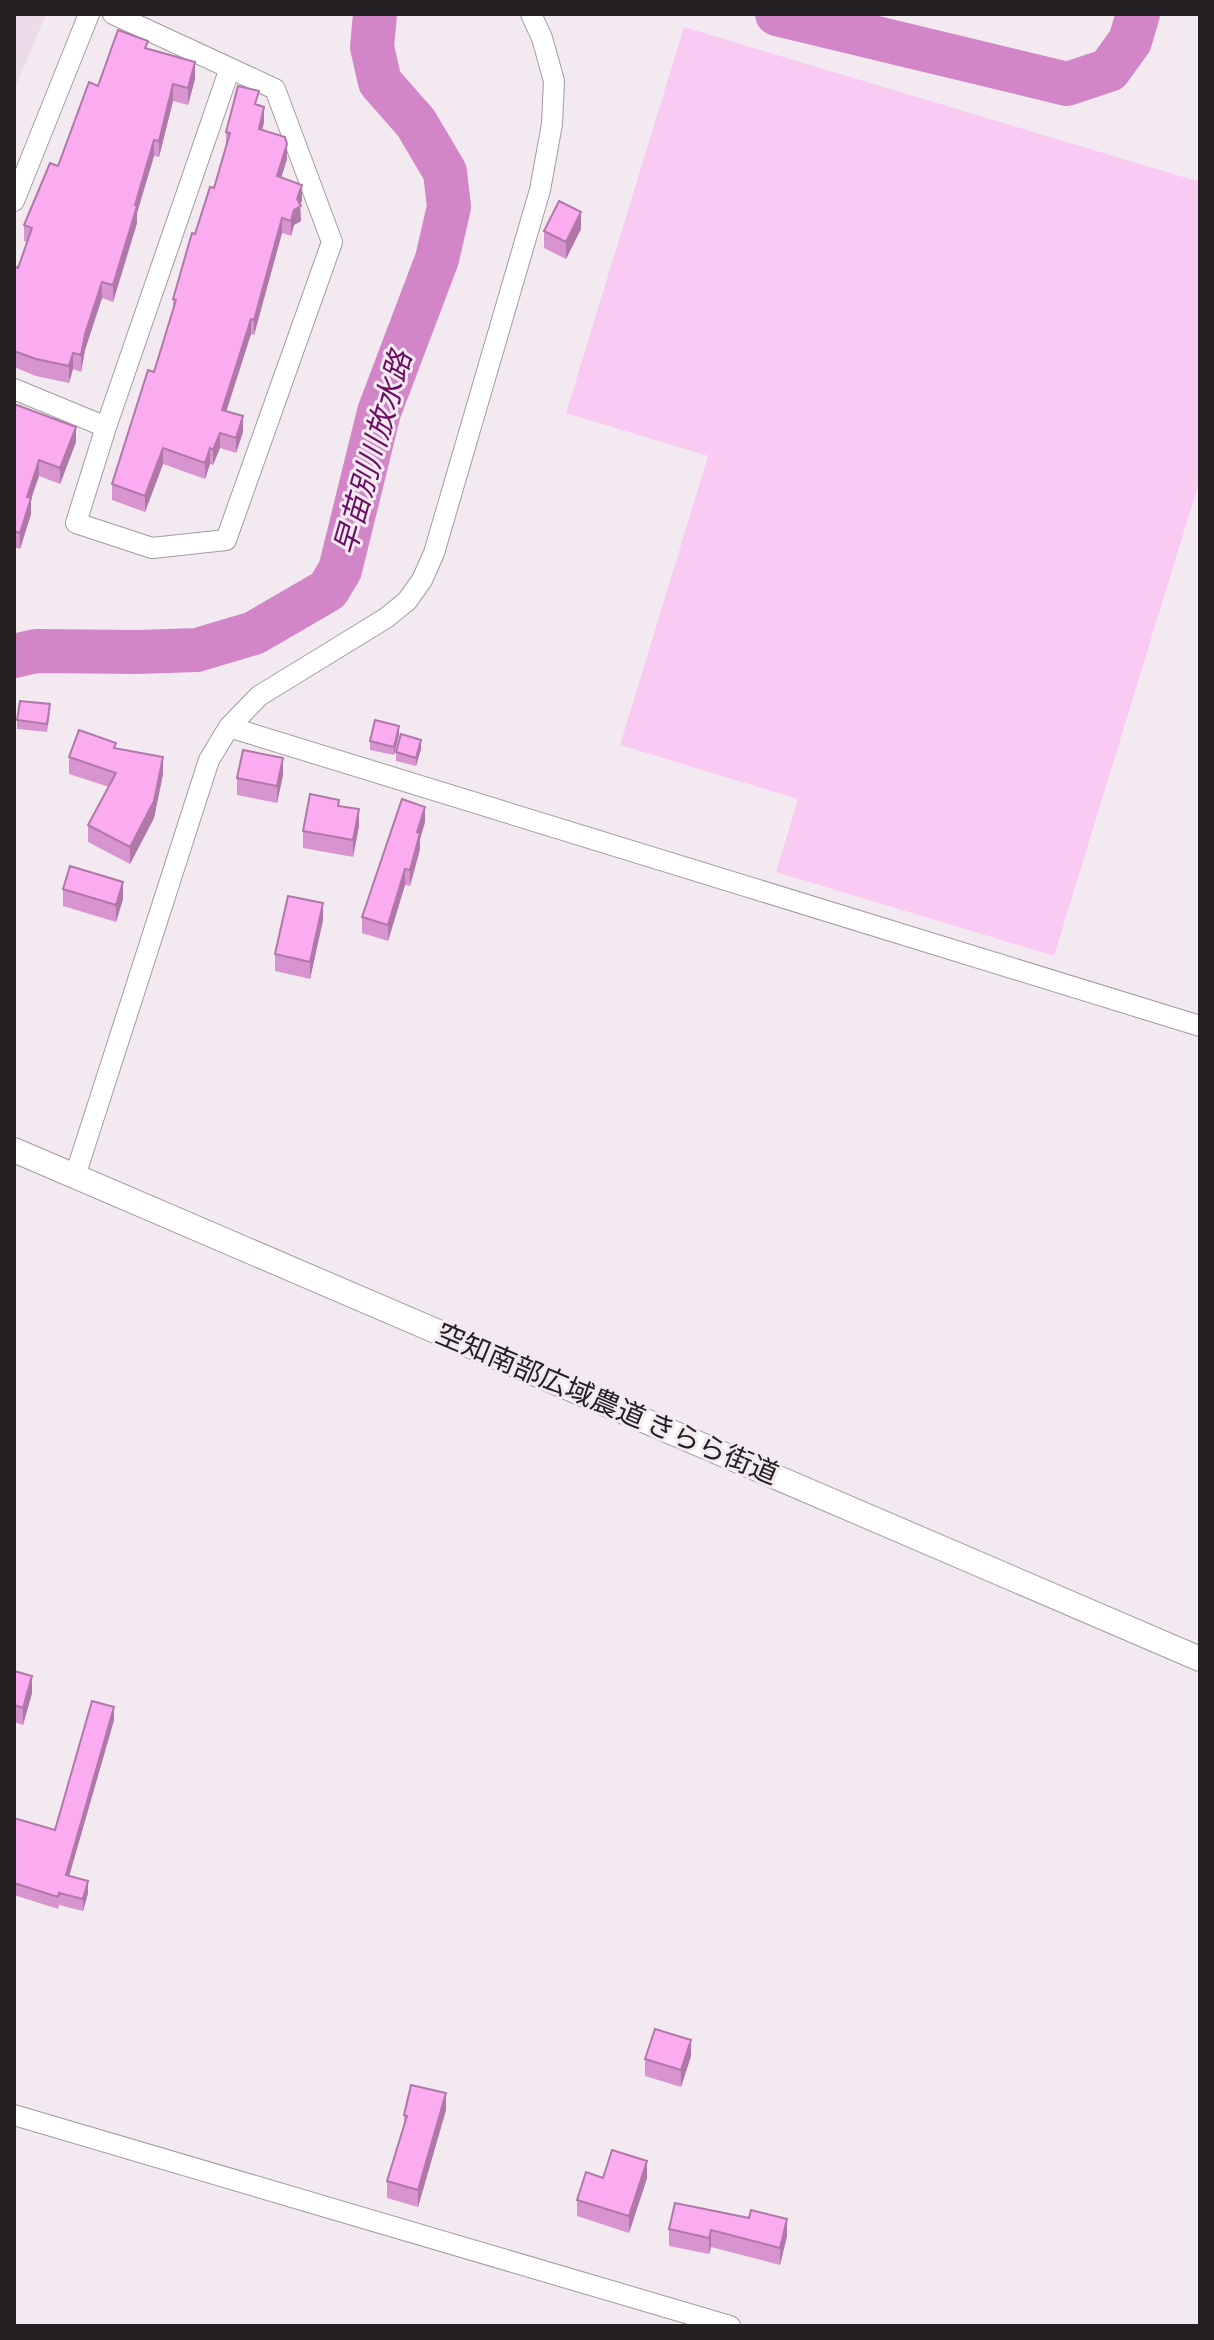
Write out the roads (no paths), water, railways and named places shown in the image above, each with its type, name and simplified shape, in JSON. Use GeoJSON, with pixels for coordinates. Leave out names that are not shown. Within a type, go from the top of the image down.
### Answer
{"type":"FeatureCollection","features":[{"type":"Feature","properties":{"kind":"street"},"geometry":{"type":"LineString","coordinates":[[14,201],[89,14]]}},
{"type":"Feature","properties":{"kind":"street"},"geometry":{"type":"LineString","coordinates":[[113,14],[230,68],[275,89],[332,242],[226,540],[152,548],[76,523],[230,68]]}},
{"type":"Feature","properties":{"kind":"street"},"geometry":{"type":"LineString","coordinates":[[75,1176],[209,760],[229,727],[259,696],[386,618],[407,601],[422,580],[434,553],[542,177],[552,124],[554,81],[542,38],[531,14]]}},
{"type":"Feature","properties":{"kind":"street"},"geometry":{"type":"LineString","coordinates":[[14,389],[106,427]]}},
{"type":"Feature","properties":{"kind":"street"},"geometry":{"type":"LineString","coordinates":[[229,727],[1200,1026]]}},
{"type":"Feature","properties":{"kind":"street","name":"空知南部広域農道 きらら街道"},"geometry":{"type":"LineString","coordinates":[[14,1150],[1200,1659]]}},
{"type":"Feature","properties":{"kind":"street"},"geometry":{"type":"LineString","coordinates":[[14,2115],[730,2326]]}},
{"type":"Feature","properties":{"kind":"waterway","name":"早苗別川放水路"},"geometry":{"type":"LineString","coordinates":[[14,656],[36,651],[197,650],[254,633],[328,590],[340,570],[379,412],[437,259],[449,207],[445,172],[416,123],[380,82],[372,47],[375,14]]}},
{"type":"Feature","properties":{"kind":"waterway"},"geometry":{"type":"LineString","coordinates":[[777,14],[1067,84],[1109,70],[1130,41],[1138,14]]}}]}
